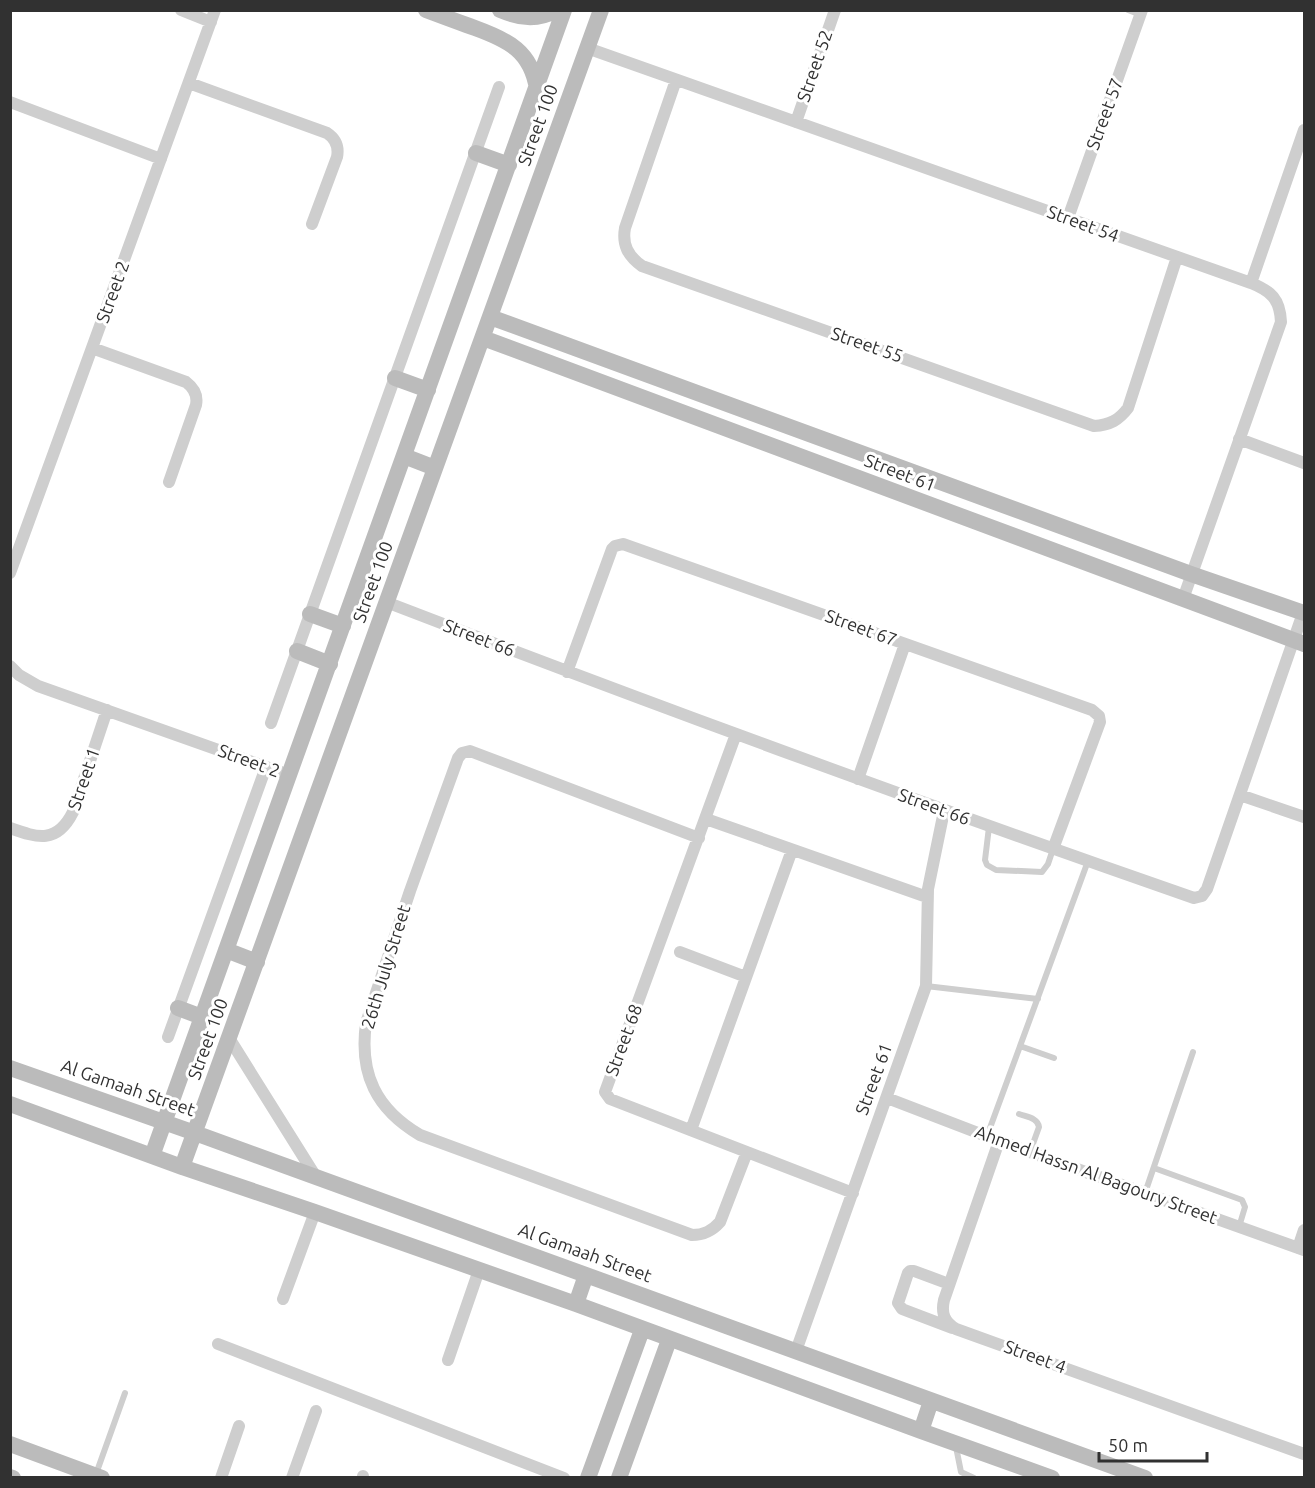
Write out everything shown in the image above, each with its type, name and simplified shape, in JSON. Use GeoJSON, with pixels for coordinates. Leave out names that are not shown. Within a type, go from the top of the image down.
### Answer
{"type":"FeatureCollection","features":[{"type":"Feature","properties":{"kind":"main road"},"geometry":{"type":"LineString","coordinates":[[426,10],[499,37],[515,47],[528,62],[537,89]]}},
{"type":"Feature","properties":{"kind":"main road"},"geometry":{"type":"LineString","coordinates":[[499,37],[503,12],[534,18],[556,10]]}},
{"type":"Feature","properties":{"kind":"main road","name":"Street 100"},"geometry":{"type":"LineString","coordinates":[[152,1156],[564,10]]}},
{"type":"Feature","properties":{"kind":"main road","name":"Street 100"},"geometry":{"type":"LineString","coordinates":[[183,1167],[601,10]]}},
{"type":"Feature","properties":{"kind":"main road"},"geometry":{"type":"LineString","coordinates":[[476,153],[509,165]]}},
{"type":"Feature","properties":{"kind":"main road","name":"Street 61"},"geometry":{"type":"LineString","coordinates":[[490,316],[1191,574],[1304,613]]}},
{"type":"Feature","properties":{"kind":"main road","name":"Street 61"},"geometry":{"type":"LineString","coordinates":[[483,338],[1299,642]]}},
{"type":"Feature","properties":{"kind":"main road"},"geometry":{"type":"LineString","coordinates":[[395,378],[428,390]]}},
{"type":"Feature","properties":{"kind":"main road"},"geometry":{"type":"LineString","coordinates":[[404,456],[435,468]]}},
{"type":"Feature","properties":{"kind":"main road"},"geometry":{"type":"LineString","coordinates":[[310,614],[343,626]]}},
{"type":"Feature","properties":{"kind":"main road"},"geometry":{"type":"LineString","coordinates":[[297,651],[330,664]]}},
{"type":"Feature","properties":{"kind":"main road"},"geometry":{"type":"LineString","coordinates":[[226,950],[257,962]]}},
{"type":"Feature","properties":{"kind":"main road"},"geometry":{"type":"LineString","coordinates":[[178,1008],[202,1017]]}},
{"type":"Feature","properties":{"kind":"main road","name":"Al Gamaah Street"},"geometry":{"type":"LineString","coordinates":[[10,1068],[1145,1478]]}},
{"type":"Feature","properties":{"kind":"main road"},"geometry":{"type":"LineString","coordinates":[[10,1104],[479,1270],[1052,1478]]}},
{"type":"Feature","properties":{"kind":"main road"},"geometry":{"type":"LineString","coordinates":[[576,1305],[586,1275]]}},
{"type":"Feature","properties":{"kind":"main road"},"geometry":{"type":"LineString","coordinates":[[588,1478],[642,1330]]}},
{"type":"Feature","properties":{"kind":"main road"},"geometry":{"type":"LineString","coordinates":[[620,1478],[669,1340]]}},
{"type":"Feature","properties":{"kind":"main road"},"geometry":{"type":"LineString","coordinates":[[921,1431],[931,1401]]}},
{"type":"Feature","properties":{"kind":"main road"},"geometry":{"type":"LineString","coordinates":[[10,1444],[99,1476]]}},
{"type":"Feature","properties":{"kind":"street"},"geometry":{"type":"LineString","coordinates":[[181,10],[213,16]]}},
{"type":"Feature","properties":{"kind":"street","name":"Street 52"},"geometry":{"type":"LineString","coordinates":[[796,122],[835,10]]}},
{"type":"Feature","properties":{"kind":"street","name":"Street 57"},"geometry":{"type":"LineString","coordinates":[[1068,218],[1142,13]]}},
{"type":"Feature","properties":{"kind":"street","name":"Street 2"},"geometry":{"type":"LineString","coordinates":[[10,573],[213,16]]}},
{"type":"Feature","properties":{"kind":"street","name":"Street 54"},"geometry":{"type":"LineString","coordinates":[[587,48],[1251,283],[1268,291],[1276,300],[1281,322],[1183,599]]}},
{"type":"Feature","properties":{"kind":"street","name":"Street 55"},"geometry":{"type":"LineString","coordinates":[[676,80],[625,228],[625,246],[634,261],[642,266],[1094,426],[1114,422],[1128,408],[1177,257]]}},
{"type":"Feature","properties":{"kind":"street"},"geometry":{"type":"LineString","coordinates":[[189,83],[332,136],[337,145],[337,157],[312,224]]}},
{"type":"Feature","properties":{"kind":"street"},"geometry":{"type":"LineString","coordinates":[[271,723],[499,87]]}},
{"type":"Feature","properties":{"kind":"street"},"geometry":{"type":"LineString","coordinates":[[10,102],[161,159]]}},
{"type":"Feature","properties":{"kind":"street"},"geometry":{"type":"LineString","coordinates":[[1251,283],[1305,130]]}},
{"type":"Feature","properties":{"kind":"street"},"geometry":{"type":"LineString","coordinates":[[92,348],[186,382],[195,390],[196,405],[169,482]]}},
{"type":"Feature","properties":{"kind":"street"},"geometry":{"type":"LineString","coordinates":[[1239,439],[1305,463]]}},
{"type":"Feature","properties":{"kind":"street","name":"Street 67"},"geometry":{"type":"LineString","coordinates":[[567,672],[612,549],[623,544],[1092,710],[1099,716],[1100,722],[1053,849]]}},
{"type":"Feature","properties":{"kind":"street","name":"Street 66"},"geometry":{"type":"LineString","coordinates":[[386,602],[567,672],[945,811],[1194,898],[1202,896],[1207,889],[1240,795],[1299,642],[1304,613]]}},
{"type":"Feature","properties":{"kind":"street"},"geometry":{"type":"LineString","coordinates":[[858,779],[905,644]]}},
{"type":"Feature","properties":{"kind":"street","name":"Street 2"},"geometry":{"type":"LineString","coordinates":[[10,666],[19,675],[38,686],[289,775]]}},
{"type":"Feature","properties":{"kind":"street","name":"Street 1"},"geometry":{"type":"LineString","coordinates":[[10,828],[39,837],[53,834],[65,825],[73,812],[107,710]]}},
{"type":"Feature","properties":{"kind":"street","name":"Street 68"},"geometry":{"type":"LineString","coordinates":[[736,734],[605,1092],[610,1099],[853,1193]]}},
{"type":"Feature","properties":{"kind":"street","name":"26th July Street"},"geometry":{"type":"LineString","coordinates":[[699,838],[470,751],[462,753],[458,758],[410,891],[369,1012],[364,1038],[364,1053],[371,1082],[377,1095],[396,1118],[420,1135],[692,1235],[708,1233],[720,1222],[747,1152]]}},
{"type":"Feature","properties":{"kind":"street"},"geometry":{"type":"LineString","coordinates":[[168,1037],[266,767]]}},
{"type":"Feature","properties":{"kind":"street"},"geometry":{"type":"LineString","coordinates":[[1240,795],[1305,817]]}},
{"type":"Feature","properties":{"kind":"street","name":"Street 61"},"geometry":{"type":"LineString","coordinates":[[796,1351],[926,986],[927,897],[945,811]]}},
{"type":"Feature","properties":{"kind":"street"},"geometry":{"type":"LineString","coordinates":[[706,819],[927,897]]}},
{"type":"Feature","properties":{"kind":"street"},"geometry":{"type":"LineString","coordinates":[[691,1130],[792,850]]}},
{"type":"Feature","properties":{"kind":"street"},"geometry":{"type":"LineString","coordinates":[[680,952],[746,977]]}},
{"type":"Feature","properties":{"kind":"street"},"geometry":{"type":"LineString","coordinates":[[230,1038],[316,1177]]}},
{"type":"Feature","properties":{"kind":"street","name":"Ahmed Hassn Al Bagoury Street"},"geometry":{"type":"LineString","coordinates":[[887,1098],[993,1139],[1301,1249]]}},
{"type":"Feature","properties":{"kind":"street"},"geometry":{"type":"LineString","coordinates":[[956,1329],[950,1325],[943,1314],[942,1307],[993,1139]]}},
{"type":"Feature","properties":{"kind":"street"},"geometry":{"type":"LineString","coordinates":[[283,1299],[315,1212]]}},
{"type":"Feature","properties":{"kind":"street"},"geometry":{"type":"LineString","coordinates":[[1301,1249],[1305,1230]]}},
{"type":"Feature","properties":{"kind":"street"},"geometry":{"type":"LineString","coordinates":[[448,1360],[479,1270]]}},
{"type":"Feature","properties":{"kind":"street","name":"Street 4"},"geometry":{"type":"LineString","coordinates":[[949,1284],[910,1271],[898,1303],[902,1309],[1305,1454]]}},
{"type":"Feature","properties":{"kind":"street"},"geometry":{"type":"LineString","coordinates":[[218,1344],[564,1478]]}},
{"type":"Feature","properties":{"kind":"street"},"geometry":{"type":"LineString","coordinates":[[292,1478],[316,1412]]}},
{"type":"Feature","properties":{"kind":"street"},"geometry":{"type":"LineString","coordinates":[[221,1478],[239,1426]]}},
{"type":"Feature","properties":{"kind":"lane"},"geometry":{"type":"LineString","coordinates":[[1128,10],[1142,13]]}},
{"type":"Feature","properties":{"kind":"lane"},"geometry":{"type":"LineString","coordinates":[[989,827],[985,861],[987,865],[996,870],[1042,872],[1048,864],[1053,849]]}},
{"type":"Feature","properties":{"kind":"lane"},"geometry":{"type":"LineString","coordinates":[[993,1139],[1020,1046],[1088,861]]}},
{"type":"Feature","properties":{"kind":"lane"},"geometry":{"type":"LineString","coordinates":[[926,986],[1038,999]]}},
{"type":"Feature","properties":{"kind":"lane"},"geometry":{"type":"LineString","coordinates":[[1020,1046],[1054,1058]]}},
{"type":"Feature","properties":{"kind":"lane"},"geometry":{"type":"LineString","coordinates":[[1145,1193],[1193,1052]]}},
{"type":"Feature","properties":{"kind":"lane"},"geometry":{"type":"LineString","coordinates":[[1019,1114],[1036,1120],[1039,1127],[1030,1152]]}},
{"type":"Feature","properties":{"kind":"lane"},"geometry":{"type":"LineString","coordinates":[[1154,1168],[1240,1199],[1245,1207],[1239,1227]]}},
{"type":"Feature","properties":{"kind":"lane"},"geometry":{"type":"LineString","coordinates":[[99,1476],[125,1393]]}},
{"type":"Feature","properties":{"kind":"lane"},"geometry":{"type":"LineString","coordinates":[[956,1443],[961,1473],[974,1478]]}}]}
